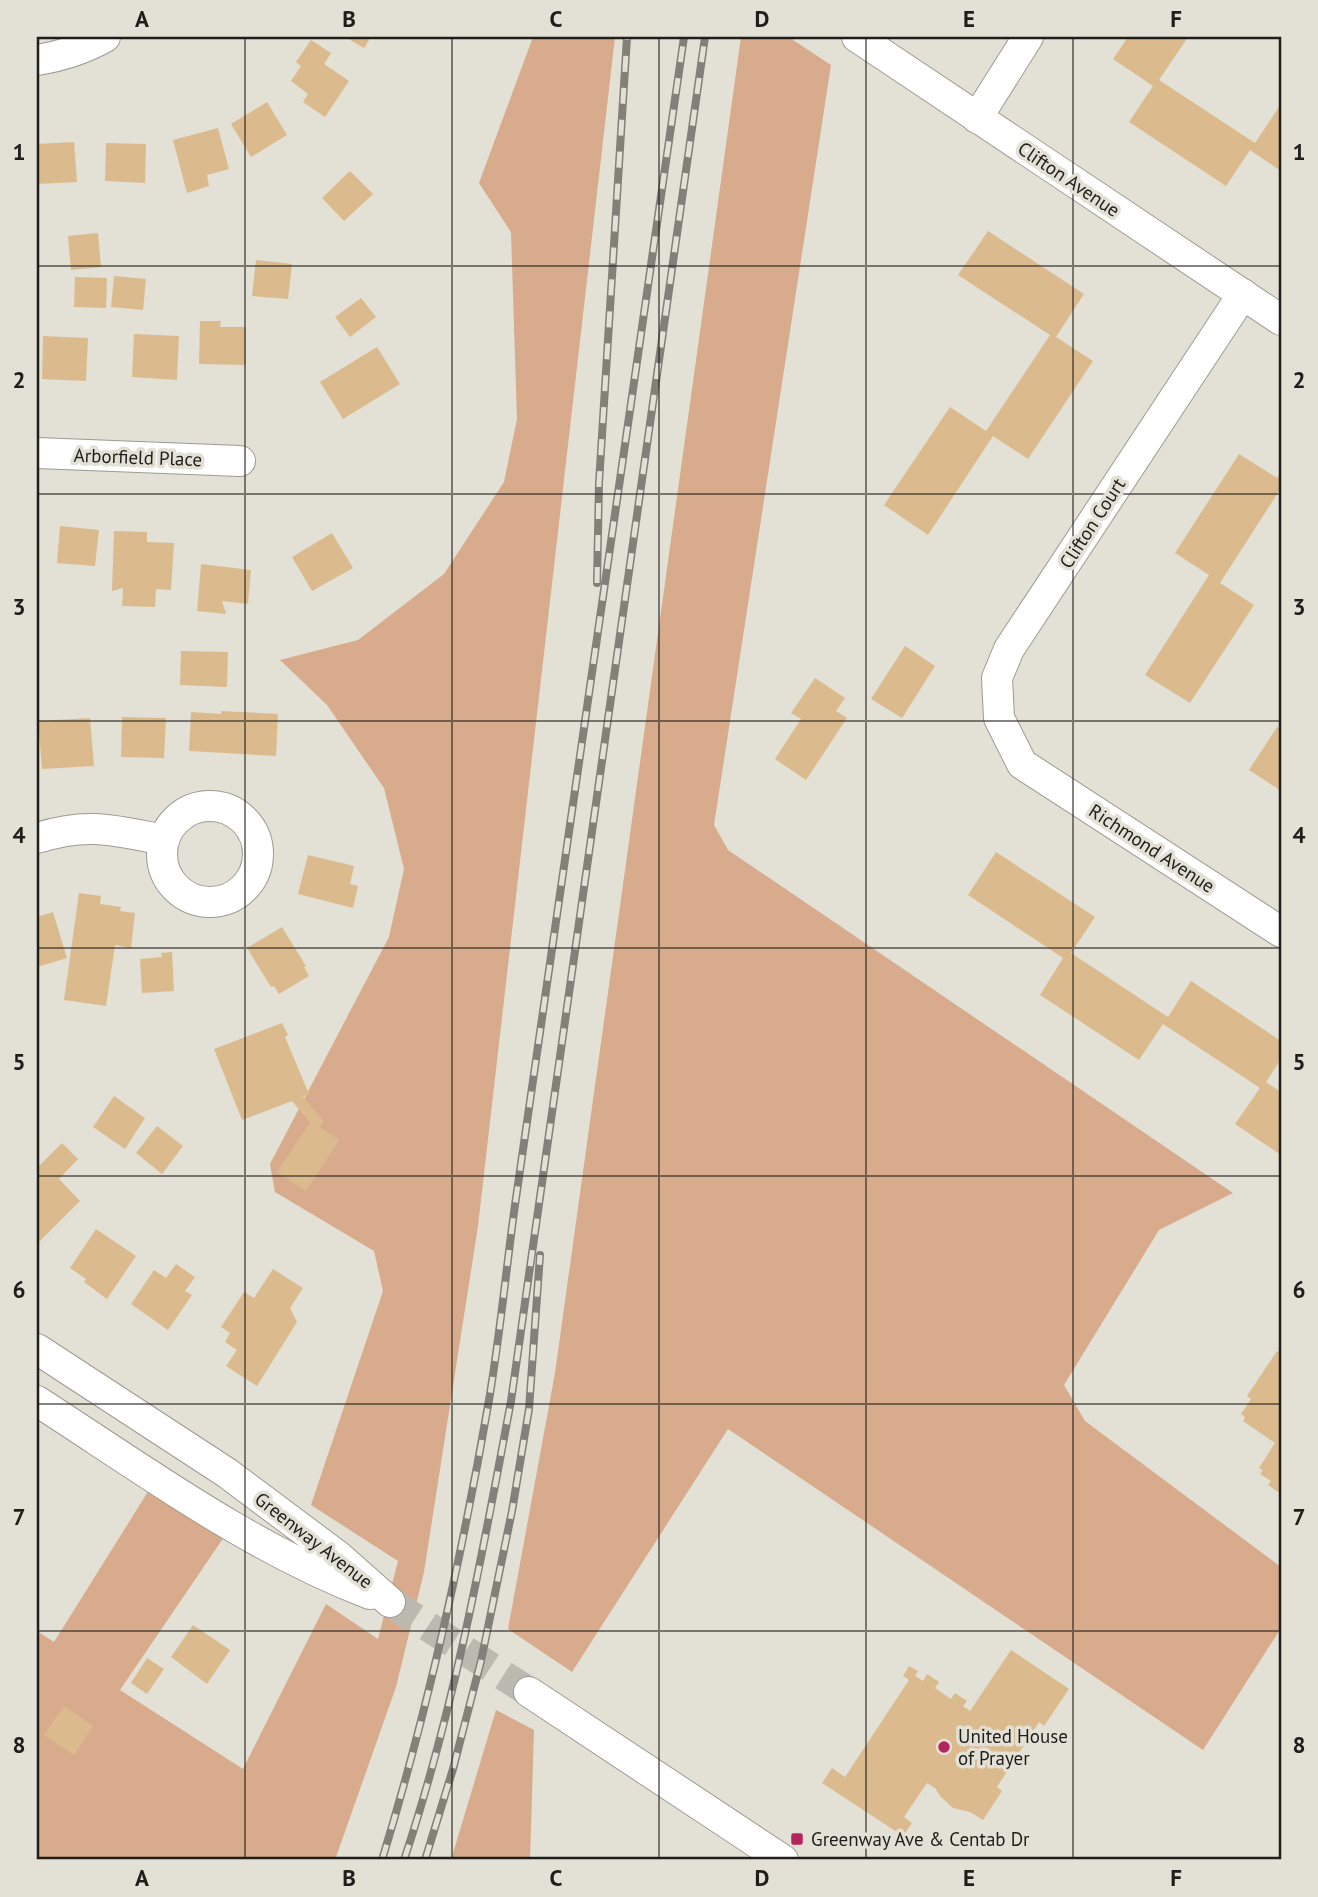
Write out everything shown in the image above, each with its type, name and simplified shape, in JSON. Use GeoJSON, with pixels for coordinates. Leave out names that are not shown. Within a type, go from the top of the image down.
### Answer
{"type":"FeatureCollection","features":[{"type":"Feature","properties":{"kind":"street"},"geometry":{"type":"LineString","coordinates":[[37,60],[85,49],[105,37]]}},
{"type":"Feature","properties":{"kind":"street","name":"Clifton Avenue"},"geometry":{"type":"LineString","coordinates":[[857,37],[1281,320]]}},
{"type":"Feature","properties":{"kind":"street"},"geometry":{"type":"LineString","coordinates":[[977,118],[1028,37]]}},
{"type":"Feature","properties":{"kind":"street","name":"Clifton Court"},"geometry":{"type":"LineString","coordinates":[[1022,764],[999,718],[997,678],[1009,649],[1242,294]]}},
{"type":"Feature","properties":{"kind":"street","name":"Arborfield Place"},"geometry":{"type":"LineString","coordinates":[[37,453],[240,461]]}},
{"type":"Feature","properties":{"kind":"street","name":"Richmond Avenue"},"geometry":{"type":"LineString","coordinates":[[1022,764],[1281,932]]}},
{"type":"Feature","properties":{"kind":"street"},"geometry":{"type":"LineString","coordinates":[[37,838],[63,830],[86,827],[164,840]]}},
{"type":"Feature","properties":{"kind":"street","name":"Greenway Avenue"},"geometry":{"type":"LineString","coordinates":[[37,1349],[227,1472],[338,1556],[390,1602],[325,1577],[202,1508],[37,1401]]}},
{"type":"Feature","properties":{"kind":"street"},"geometry":{"type":"LineString","coordinates":[[529,1692],[783,1860]]}},
{"type":"Feature","properties":{"kind":"shaded area"},"geometry":{"type":"Polygon","coordinates":[[[533,37],[615,37],[478,1226],[424,1572],[396,1687],[335,1860],[37,1860],[37,1631],[54,1642],[149,1490],[224,1537],[120,1690],[243,1769],[326,1604],[378,1639],[398,1561],[311,1505],[383,1291],[374,1251],[275,1192],[270,1164],[389,937],[404,869],[384,788],[327,705],[280,660],[358,640],[444,574],[504,482],[517,419],[511,232],[479,183],[533,37]]]}},
{"type":"Feature","properties":{"kind":"shaded area"},"geometry":{"type":"Polygon","coordinates":[[[741,37],[793,37],[793,40],[831,65],[714,825],[728,850],[1233,1193],[1159,1230],[1064,1385],[1085,1421],[1281,1567],[1281,1628],[1203,1750],[728,1429],[572,1672],[508,1629],[555,1373],[741,37]]]}},
{"type":"Feature","properties":{"kind":"shaded area"},"geometry":{"type":"Polygon","coordinates":[[[496,1710],[534,1730],[530,1860],[451,1860],[496,1710]]]}},
{"type":"Feature","properties":{"kind":"building"},"geometry":{"type":"Polygon","coordinates":[[[345,37],[371,37],[364,48],[345,37]]]}},
{"type":"Feature","properties":{"kind":"building"},"geometry":{"type":"Polygon","coordinates":[[[1128,37],[1188,37],[1159,80],[1255,143],[1281,104],[1281,171],[1250,150],[1226,186],[1129,122],[1153,86],[1113,59],[1128,37]]]}},
{"type":"Feature","properties":{"kind":"building"},"geometry":{"type":"Polygon","coordinates":[[[311,40],[331,53],[324,64],[349,81],[325,117],[303,102],[308,94],[291,81],[301,66],[296,62],[311,40]]]}},
{"type":"Feature","properties":{"kind":"building"},"geometry":{"type":"Polygon","coordinates":[[[267,102],[287,135],[251,157],[231,124],[267,102]]]}},
{"type":"Feature","properties":{"kind":"building"},"geometry":{"type":"Polygon","coordinates":[[[218,128],[229,169],[207,175],[209,186],[187,193],[173,140],[218,128]]]}},
{"type":"Feature","properties":{"kind":"building"},"geometry":{"type":"Polygon","coordinates":[[[74,142],[77,182],[37,184],[37,144],[74,142]]]}},
{"type":"Feature","properties":{"kind":"building"},"geometry":{"type":"Polygon","coordinates":[[[106,143],[146,144],[145,183],[105,181],[106,143]]]}},
{"type":"Feature","properties":{"kind":"building"},"geometry":{"type":"Polygon","coordinates":[[[350,171],[373,194],[344,221],[322,198],[350,171]]]}},
{"type":"Feature","properties":{"kind":"building"},"geometry":{"type":"Polygon","coordinates":[[[988,231],[1084,294],[1056,337],[1093,361],[1028,459],[993,436],[928,535],[884,505],[950,407],[986,431],[1050,335],[958,275],[988,231]]]}},
{"type":"Feature","properties":{"kind":"building"},"geometry":{"type":"Polygon","coordinates":[[[98,233],[101,267],[71,270],[68,236],[98,233]]]}},
{"type":"Feature","properties":{"kind":"building"},"geometry":{"type":"Polygon","coordinates":[[[256,260],[292,264],[288,299],[252,296],[256,260]]]}},
{"type":"Feature","properties":{"kind":"building"},"geometry":{"type":"Polygon","coordinates":[[[114,276],[146,279],[143,310],[111,307],[114,276]]]}},
{"type":"Feature","properties":{"kind":"building"},"geometry":{"type":"Polygon","coordinates":[[[75,277],[107,278],[106,308],[74,307],[75,277]]]}},
{"type":"Feature","properties":{"kind":"building"},"geometry":{"type":"Polygon","coordinates":[[[361,298],[376,317],[350,337],[335,317],[361,298]]]}},
{"type":"Feature","properties":{"kind":"building"},"geometry":{"type":"Polygon","coordinates":[[[200,321],[221,321],[220,327],[246,327],[246,365],[199,364],[200,321]]]}},
{"type":"Feature","properties":{"kind":"building"},"geometry":{"type":"Polygon","coordinates":[[[134,334],[179,336],[177,380],[132,377],[134,334]]]}},
{"type":"Feature","properties":{"kind":"building"},"geometry":{"type":"Polygon","coordinates":[[[43,336],[88,338],[86,381],[42,379],[43,336]]]}},
{"type":"Feature","properties":{"kind":"building"},"geometry":{"type":"Polygon","coordinates":[[[377,347],[400,384],[343,419],[320,382],[377,347]]]}},
{"type":"Feature","properties":{"kind":"building"},"geometry":{"type":"Polygon","coordinates":[[[1239,454],[1277,478],[1281,472],[1281,488],[1220,583],[1254,605],[1190,703],[1145,675],[1209,575],[1175,553],[1239,454]]]}},
{"type":"Feature","properties":{"kind":"building"},"geometry":{"type":"Polygon","coordinates":[[[60,526],[99,530],[95,566],[57,563],[60,526]]]}},
{"type":"Feature","properties":{"kind":"building"},"geometry":{"type":"Polygon","coordinates":[[[114,531],[147,532],[147,542],[174,543],[171,590],[156,589],[155,607],[122,606],[123,588],[112,591],[114,531]]]}},
{"type":"Feature","properties":{"kind":"building"},"geometry":{"type":"Polygon","coordinates":[[[332,533],[353,568],[312,591],[292,557],[332,533]]]}},
{"type":"Feature","properties":{"kind":"building"},"geometry":{"type":"Polygon","coordinates":[[[201,564],[251,570],[248,604],[222,601],[226,614],[197,611],[201,564]]]}},
{"type":"Feature","properties":{"kind":"building"},"geometry":{"type":"Polygon","coordinates":[[[905,646],[935,666],[902,718],[871,699],[905,646]]]}},
{"type":"Feature","properties":{"kind":"building"},"geometry":{"type":"Polygon","coordinates":[[[181,651],[228,652],[227,687],[180,685],[181,651]]]}},
{"type":"Feature","properties":{"kind":"building"},"geometry":{"type":"Polygon","coordinates":[[[815,678],[845,698],[836,711],[847,718],[806,780],[775,759],[801,719],[791,713],[815,678]]]}},
{"type":"Feature","properties":{"kind":"building"},"geometry":{"type":"Polygon","coordinates":[[[221,711],[278,714],[276,756],[189,751],[191,712],[221,714],[221,711]]]}},
{"type":"Feature","properties":{"kind":"building"},"geometry":{"type":"Polygon","coordinates":[[[122,717],[166,718],[164,758],[121,757],[122,717]]]}},
{"type":"Feature","properties":{"kind":"building"},"geometry":{"type":"Polygon","coordinates":[[[90,718],[94,766],[42,769],[38,721],[90,718]]]}},
{"type":"Feature","properties":{"kind":"building"},"geometry":{"type":"Polygon","coordinates":[[[1277,727],[1281,729],[1281,791],[1249,770],[1277,727]]]}},
{"type":"Feature","properties":{"kind":"building"},"geometry":{"type":"Polygon","coordinates":[[[996,852],[1095,917],[1071,953],[1168,1017],[1191,981],[1281,1041],[1281,1059],[1266,1082],[1281,1092],[1281,1155],[1235,1124],[1260,1088],[1163,1024],[1139,1060],[1040,995],[1063,958],[968,895],[996,852]]]}},
{"type":"Feature","properties":{"kind":"building"},"geometry":{"type":"Polygon","coordinates":[[[308,855],[354,866],[350,884],[358,886],[353,908],[298,894],[308,855]]]}},
{"type":"Feature","properties":{"kind":"building"},"geometry":{"type":"Polygon","coordinates":[[[79,893],[101,896],[100,904],[121,907],[120,911],[135,913],[131,948],[115,945],[106,1006],[64,1000],[79,893]]]}},
{"type":"Feature","properties":{"kind":"building"},"geometry":{"type":"Polygon","coordinates":[[[53,912],[67,958],[37,967],[37,917],[53,912]]]}},
{"type":"Feature","properties":{"kind":"building"},"geometry":{"type":"Polygon","coordinates":[[[282,927],[306,966],[304,967],[309,976],[279,994],[274,986],[271,987],[247,948],[282,927]]]}},
{"type":"Feature","properties":{"kind":"building"},"geometry":{"type":"Polygon","coordinates":[[[172,952],[174,991],[142,993],[140,959],[162,957],[161,953],[172,952]]]}},
{"type":"Feature","properties":{"kind":"building"},"geometry":{"type":"Polygon","coordinates":[[[282,1023],[288,1035],[285,1037],[309,1094],[303,1097],[324,1121],[320,1127],[339,1140],[306,1191],[277,1172],[310,1123],[292,1101],[242,1120],[214,1049],[282,1023]]]}},
{"type":"Feature","properties":{"kind":"building"},"geometry":{"type":"Polygon","coordinates":[[[114,1096],[145,1118],[125,1149],[93,1127],[114,1096]]]}},
{"type":"Feature","properties":{"kind":"building"},"geometry":{"type":"Polygon","coordinates":[[[157,1126],[183,1146],[162,1174],[136,1153],[157,1126]]]}},
{"type":"Feature","properties":{"kind":"building"},"geometry":{"type":"Polygon","coordinates":[[[62,1143],[78,1159],[59,1179],[80,1201],[40,1241],[37,1238],[37,1168],[62,1143]]]}},
{"type":"Feature","properties":{"kind":"building"},"geometry":{"type":"Polygon","coordinates":[[[96,1229],[136,1256],[107,1299],[70,1268],[96,1229]]]}},
{"type":"Feature","properties":{"kind":"building"},"geometry":{"type":"Polygon","coordinates":[[[176,1264],[195,1277],[185,1291],[192,1295],[168,1330],[131,1304],[154,1270],[166,1278],[176,1264]]]}},
{"type":"Feature","properties":{"kind":"building"},"geometry":{"type":"Polygon","coordinates":[[[273,1269],[303,1288],[290,1308],[297,1322],[257,1386],[226,1366],[237,1350],[225,1342],[230,1333],[221,1327],[244,1292],[254,1298],[273,1269]]]}},
{"type":"Feature","properties":{"kind":"building"},"geometry":{"type":"Polygon","coordinates":[[[1277,1351],[1281,1354],[1281,1494],[1268,1485],[1271,1481],[1260,1474],[1263,1470],[1259,1468],[1275,1443],[1243,1421],[1245,1417],[1241,1414],[1251,1399],[1247,1396],[1277,1351]]]}},
{"type":"Feature","properties":{"kind":"building"},"geometry":{"type":"Polygon","coordinates":[[[193,1625],[230,1650],[207,1684],[171,1657],[193,1625]]]}},
{"type":"Feature","properties":{"kind":"building","name":"United House of Prayer"},"geometry":{"type":"Polygon","coordinates":[[[1011,1650],[1069,1689],[1044,1726],[1039,1722],[997,1787],[1002,1791],[983,1820],[970,1812],[953,1808],[927,1783],[904,1817],[912,1823],[903,1836],[822,1783],[832,1768],[845,1777],[909,1680],[903,1676],[909,1666],[918,1671],[915,1676],[923,1681],[927,1674],[939,1682],[935,1688],[951,1699],[955,1693],[967,1701],[963,1706],[970,1711],[1011,1650]]]}},
{"type":"Feature","properties":{"kind":"building"},"geometry":{"type":"Polygon","coordinates":[[[147,1658],[164,1669],[147,1694],[131,1683],[147,1658]]]}},
{"type":"Feature","properties":{"kind":"building"},"geometry":{"type":"Polygon","coordinates":[[[64,1706],[93,1726],[74,1755],[44,1735],[64,1706]]]}},
{"type":"Feature","properties":{"kind":"tunnel"},"geometry":{"type":"LineString","coordinates":[[390,1602],[529,1692]]}},
{"type":"Feature","properties":{"kind":"railway"},"geometry":{"type":"LineString","coordinates":[[597,583],[599,483],[627,37]]}},
{"type":"Feature","properties":{"kind":"railway"},"geometry":{"type":"LineString","coordinates":[[382,1860],[443,1632],[489,1400],[684,37]]}},
{"type":"Feature","properties":{"kind":"railway"},"geometry":{"type":"LineString","coordinates":[[404,1860],[422,1804],[452,1690],[478,1575],[511,1401],[705,37]]}},
{"type":"Feature","properties":{"kind":"railway"},"geometry":{"type":"LineString","coordinates":[[425,1860],[453,1769],[481,1661],[512,1511],[529,1409],[540,1255]]}},
{"type":"Feature","properties":{"kind":"place","name":"United House of Prayer"},"geometry":{"type":"Point","coordinates":[944,1747]}},
{"type":"Feature","properties":{"kind":"place","name":"Greenway Ave & Centab Dr"},"geometry":{"type":"Point","coordinates":[797,1839]}}]}
